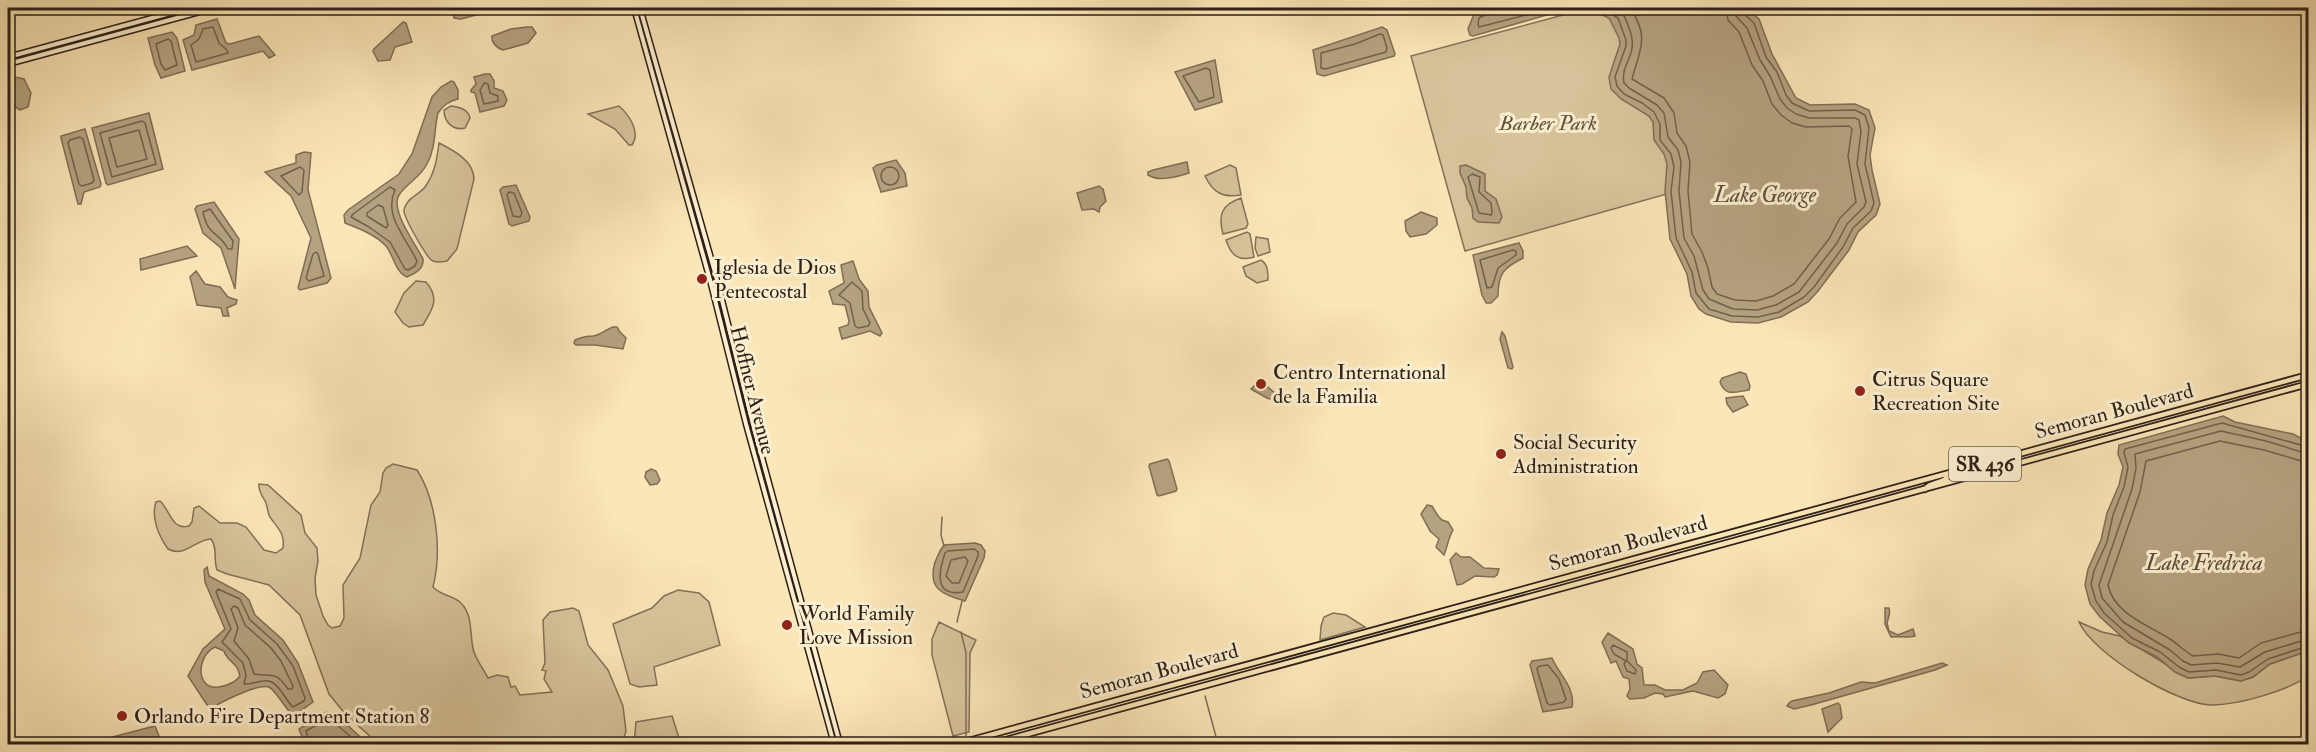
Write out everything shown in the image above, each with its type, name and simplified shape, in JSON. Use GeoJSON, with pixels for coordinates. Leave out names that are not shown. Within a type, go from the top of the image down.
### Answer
{"type":"FeatureCollection","features":[{"type":"Feature","properties":{"kind":"main road"},"geometry":{"type":"LineString","coordinates":[[8,57],[189,8]]}},
{"type":"Feature","properties":{"kind":"main road"},"geometry":{"type":"LineString","coordinates":[[8,63],[214,8]]}},
{"type":"Feature","properties":{"kind":"main road","name":"Hoffner Avenue"},"geometry":{"type":"LineString","coordinates":[[634,8],[713,291],[756,463],[834,744]]}},
{"type":"Feature","properties":{"kind":"main road","name":"Hoffner Avenue"},"geometry":{"type":"LineString","coordinates":[[640,8],[720,290],[754,428],[840,744]]}},
{"type":"Feature","properties":{"kind":"main road"},"geometry":{"type":"LineString","coordinates":[[636,17],[641,27],[647,32]]}},
{"type":"Feature","properties":{"kind":"main road"},"geometry":{"type":"LineString","coordinates":[[642,34],[646,38],[654,63],[658,68]]}},
{"type":"Feature","properties":{"kind":"main road"},"geometry":{"type":"LineString","coordinates":[[32,57],[42,47]]}},
{"type":"Feature","properties":{"kind":"main road"},"geometry":{"type":"LineString","coordinates":[[673,147],[677,148],[687,172]]}},
{"type":"Feature","properties":{"kind":"main road"},"geometry":{"type":"LineString","coordinates":[[680,172],[686,178],[696,214],[700,219]]}},
{"type":"Feature","properties":{"kind":"main road"},"geometry":{"type":"LineString","coordinates":[[713,291],[720,290]]}},
{"type":"Feature","properties":{"kind":"main road","name":"Semoran Boulevard"},"geometry":{"type":"LineString","coordinates":[[957,744],[2308,375]]}},
{"type":"Feature","properties":{"kind":"main road","name":"Semoran Boulevard"},"geometry":{"type":"LineString","coordinates":[[991,744],[2308,384]]}},
{"type":"Feature","properties":{"kind":"main road"},"geometry":{"type":"LineString","coordinates":[[739,396],[748,423],[754,428]]}},
{"type":"Feature","properties":{"kind":"main road"},"geometry":{"type":"LineString","coordinates":[[2145,429],[2161,421],[2166,414]]}},
{"type":"Feature","properties":{"kind":"main road"},"geometry":{"type":"LineString","coordinates":[[756,463],[762,469],[771,491]]}},
{"type":"Feature","properties":{"kind":"main road"},"geometry":{"type":"LineString","coordinates":[[1925,489],[1928,485],[1945,480],[1950,473]]}},
{"type":"Feature","properties":{"kind":"main road"},"geometry":{"type":"LineString","coordinates":[[1881,501],[1891,495],[1896,488]]}},
{"type":"Feature","properties":{"kind":"main road"},"geometry":{"type":"LineString","coordinates":[[1820,518],[1825,510],[1834,504]]}},
{"type":"Feature","properties":{"kind":"main road"},"geometry":{"type":"LineString","coordinates":[[794,600],[799,604],[807,635],[810,638]]}},
{"type":"Feature","properties":{"kind":"main road"},"geometry":{"type":"LineString","coordinates":[[1453,617],[1470,603]]}},
{"type":"Feature","properties":{"kind":"main road"},"geometry":{"type":"LineString","coordinates":[[1432,624],[1445,617],[1450,609]]}},
{"type":"Feature","properties":{"kind":"main road"},"geometry":{"type":"LineString","coordinates":[[1179,693],[1185,683],[1194,679]]}},
{"type":"Feature","properties":{"kind":"main road"},"geometry":{"type":"LineString","coordinates":[[1159,698],[1175,684]]}},
{"type":"Feature","properties":{"kind":"green space","name":"Barber Park"},"geometry":{"type":"Polygon","coordinates":[[[1589,8],[1679,8],[1727,177],[1465,251],[1411,56],[1589,8]]]}},
{"type":"Feature","properties":{"kind":"green space"},"geometry":{"type":"Polygon","coordinates":[[[451,106],[463,109],[469,115],[470,118],[465,128],[453,127],[447,122],[444,110],[451,106]]]}},
{"type":"Feature","properties":{"kind":"green space"},"geometry":{"type":"Polygon","coordinates":[[[619,106],[627,114],[634,129],[632,145],[629,145],[615,129],[588,114],[619,106]]]}},
{"type":"Feature","properties":{"kind":"green space"},"geometry":{"type":"Polygon","coordinates":[[[439,143],[467,162],[474,179],[457,249],[447,261],[438,262],[433,261],[421,246],[404,210],[407,202],[428,182],[435,166],[439,143]]]}},
{"type":"Feature","properties":{"kind":"green space"},"geometry":{"type":"Polygon","coordinates":[[[1230,165],[1236,168],[1241,195],[1229,196],[1219,193],[1211,187],[1205,176],[1230,165]]]}},
{"type":"Feature","properties":{"kind":"green space"},"geometry":{"type":"Polygon","coordinates":[[[1241,198],[1248,224],[1246,228],[1223,234],[1221,216],[1225,207],[1241,198]]]}},
{"type":"Feature","properties":{"kind":"green space"},"geometry":{"type":"Polygon","coordinates":[[[1247,232],[1250,234],[1254,257],[1239,258],[1230,250],[1226,240],[1247,232]]]}},
{"type":"Feature","properties":{"kind":"green space"},"geometry":{"type":"Polygon","coordinates":[[[1256,237],[1268,239],[1270,252],[1258,256],[1255,248],[1256,237]]]}},
{"type":"Feature","properties":{"kind":"green space"},"geometry":{"type":"Polygon","coordinates":[[[1261,260],[1266,266],[1268,280],[1257,283],[1246,276],[1243,267],[1261,260]]]}},
{"type":"Feature","properties":{"kind":"green space"},"geometry":{"type":"Polygon","coordinates":[[[416,281],[426,282],[433,293],[434,304],[423,325],[409,327],[395,312],[404,293],[416,281]]]}},
{"type":"Feature","properties":{"kind":"green space"},"geometry":{"type":"Polygon","coordinates":[[[393,464],[417,470],[424,482],[436,527],[437,558],[433,587],[440,593],[458,600],[465,608],[470,620],[474,652],[488,678],[497,675],[508,677],[511,687],[515,686],[520,695],[552,692],[544,679],[546,671],[542,670],[545,663],[543,620],[550,612],[573,608],[579,611],[588,645],[608,670],[623,706],[626,731],[622,744],[379,744],[346,715],[329,694],[300,615],[269,585],[217,570],[211,539],[185,550],[174,551],[168,549],[156,526],[154,514],[156,502],[160,501],[175,523],[183,527],[189,526],[192,522],[194,508],[199,506],[220,523],[237,523],[246,527],[264,550],[276,553],[283,548],[283,539],[269,515],[259,487],[259,484],[268,485],[301,515],[305,533],[317,548],[316,595],[323,616],[332,628],[340,626],[344,618],[343,585],[360,558],[371,505],[380,492],[383,473],[393,464]]]}},
{"type":"Feature","properties":{"kind":"green space"},"geometry":{"type":"Polygon","coordinates":[[[678,590],[699,593],[709,602],[720,645],[654,667],[657,685],[639,687],[630,684],[613,624],[652,608],[664,596],[678,590]]]}},
{"type":"Feature","properties":{"kind":"green space"},"geometry":{"type":"Polygon","coordinates":[[[1333,613],[1346,615],[1365,627],[1320,640],[1324,617],[1333,613]]]}},
{"type":"Feature","properties":{"kind":"green space"},"geometry":{"type":"Polygon","coordinates":[[[939,622],[976,640],[970,653],[969,732],[953,736],[932,655],[932,639],[939,622]]]}},
{"type":"Feature","properties":{"kind":"green space"},"geometry":{"type":"Polygon","coordinates":[[[2079,622],[2102,632],[2120,636],[2188,678],[2215,676],[2241,681],[2253,677],[2270,664],[2308,651],[2308,676],[2288,687],[2248,700],[2212,705],[2197,703],[2179,697],[2138,676],[2101,648],[2087,635],[2079,622]]]}},
{"type":"Feature","properties":{"kind":"green space"},"geometry":{"type":"Polygon","coordinates":[[[672,716],[681,744],[634,744],[636,722],[672,716]]]}},
{"type":"Feature","properties":{"kind":"water"},"geometry":{"type":"Polygon","coordinates":[[[452,8],[503,8],[461,19],[454,18],[452,8]]]}},
{"type":"Feature","properties":{"kind":"water"},"geometry":{"type":"Polygon","coordinates":[[[1491,8],[1571,8],[1470,35],[1468,29],[1475,12],[1491,8]]]}},
{"type":"Feature","properties":{"kind":"water","name":"Lake George"},"geometry":{"type":"Polygon","coordinates":[[[1587,8],[1746,8],[1759,19],[1772,54],[1796,98],[1810,105],[1855,104],[1869,110],[1875,128],[1870,155],[1880,204],[1876,215],[1858,232],[1849,250],[1808,302],[1781,317],[1758,323],[1731,322],[1706,314],[1699,309],[1691,296],[1687,274],[1670,239],[1665,191],[1667,164],[1664,154],[1654,140],[1653,122],[1649,116],[1621,99],[1611,89],[1609,77],[1620,44],[1619,38],[1609,18],[1587,8]]]}},
{"type":"Feature","properties":{"kind":"water"},"geometry":{"type":"Polygon","coordinates":[[[217,19],[226,43],[230,44],[259,36],[275,55],[269,58],[263,51],[192,70],[183,40],[194,35],[196,25],[217,19]]]}},
{"type":"Feature","properties":{"kind":"water"},"geometry":{"type":"Polygon","coordinates":[[[403,22],[406,23],[412,42],[395,47],[390,60],[378,61],[374,49],[403,22]]]}},
{"type":"Feature","properties":{"kind":"water"},"geometry":{"type":"Polygon","coordinates":[[[532,27],[536,33],[528,43],[503,50],[492,41],[492,36],[511,29],[532,27]]]}},
{"type":"Feature","properties":{"kind":"water"},"geometry":{"type":"Polygon","coordinates":[[[1382,27],[1387,30],[1394,56],[1324,76],[1317,74],[1313,50],[1382,27]]]}},
{"type":"Feature","properties":{"kind":"water"},"geometry":{"type":"Polygon","coordinates":[[[172,32],[177,38],[185,71],[161,78],[148,38],[172,32]]]}},
{"type":"Feature","properties":{"kind":"water"},"geometry":{"type":"Polygon","coordinates":[[[1215,60],[1222,102],[1195,110],[1175,72],[1215,60]]]}},
{"type":"Feature","properties":{"kind":"water"},"geometry":{"type":"Polygon","coordinates":[[[490,74],[494,81],[494,88],[503,91],[507,100],[504,106],[480,112],[475,93],[471,90],[476,84],[474,77],[490,74]]]}},
{"type":"Feature","properties":{"kind":"water"},"geometry":{"type":"Polygon","coordinates":[[[15,77],[24,79],[31,93],[28,107],[20,110],[9,95],[9,85],[15,77]]]}},
{"type":"Feature","properties":{"kind":"water"},"geometry":{"type":"Polygon","coordinates":[[[451,81],[458,90],[458,99],[446,104],[438,113],[430,158],[421,173],[399,195],[397,201],[401,218],[423,259],[421,268],[407,277],[397,268],[382,242],[345,223],[344,215],[399,174],[412,154],[432,97],[441,87],[451,81]]]}},
{"type":"Feature","properties":{"kind":"water"},"geometry":{"type":"Polygon","coordinates":[[[149,113],[163,169],[108,185],[92,128],[149,113]]]}},
{"type":"Feature","properties":{"kind":"water"},"geometry":{"type":"Polygon","coordinates":[[[85,129],[101,184],[100,187],[84,192],[81,204],[78,204],[61,136],[85,129]]]}},
{"type":"Feature","properties":{"kind":"water"},"geometry":{"type":"Polygon","coordinates":[[[304,152],[311,153],[308,190],[331,278],[327,283],[300,290],[298,288],[311,238],[291,196],[265,172],[296,163],[296,155],[304,152]]]}},
{"type":"Feature","properties":{"kind":"water"},"geometry":{"type":"Polygon","coordinates":[[[896,160],[905,173],[907,186],[881,192],[873,168],[896,160]]]}},
{"type":"Feature","properties":{"kind":"water"},"geometry":{"type":"Polygon","coordinates":[[[1187,162],[1189,173],[1162,178],[1148,175],[1148,172],[1153,170],[1187,162]]]}},
{"type":"Feature","properties":{"kind":"water"},"geometry":{"type":"Polygon","coordinates":[[[1466,165],[1485,174],[1485,191],[1496,199],[1502,217],[1499,223],[1478,222],[1473,218],[1466,187],[1460,173],[1460,166],[1466,165]]]}},
{"type":"Feature","properties":{"kind":"water"},"geometry":{"type":"Polygon","coordinates":[[[516,185],[530,217],[529,221],[512,226],[509,224],[500,190],[503,187],[516,185]]]}},
{"type":"Feature","properties":{"kind":"water"},"geometry":{"type":"Polygon","coordinates":[[[1099,186],[1103,189],[1106,201],[1100,207],[1099,212],[1094,209],[1082,210],[1077,193],[1099,186]]]}},
{"type":"Feature","properties":{"kind":"water"},"geometry":{"type":"Polygon","coordinates":[[[214,202],[239,239],[235,289],[221,248],[203,233],[195,209],[197,206],[214,202]]]}},
{"type":"Feature","properties":{"kind":"water"},"geometry":{"type":"Polygon","coordinates":[[[1421,212],[1437,218],[1437,225],[1426,234],[1410,237],[1406,231],[1405,221],[1421,212]]]}},
{"type":"Feature","properties":{"kind":"water"},"geometry":{"type":"Polygon","coordinates":[[[1519,243],[1523,251],[1523,258],[1503,272],[1499,282],[1498,296],[1491,303],[1486,303],[1473,255],[1519,243]]]}},
{"type":"Feature","properties":{"kind":"water"},"geometry":{"type":"Polygon","coordinates":[[[187,246],[197,256],[141,270],[140,259],[187,246]]]}},
{"type":"Feature","properties":{"kind":"water"},"geometry":{"type":"Polygon","coordinates":[[[853,261],[859,279],[868,291],[869,307],[882,333],[880,336],[870,331],[842,339],[839,328],[848,325],[849,321],[845,305],[833,304],[829,291],[844,283],[841,265],[853,261]]]}},
{"type":"Feature","properties":{"kind":"water"},"geometry":{"type":"Polygon","coordinates":[[[196,271],[205,284],[220,287],[228,297],[237,300],[236,304],[227,308],[229,316],[223,316],[221,308],[197,305],[190,277],[196,271]]]}},
{"type":"Feature","properties":{"kind":"water"},"geometry":{"type":"Polygon","coordinates":[[[617,327],[626,338],[623,349],[574,343],[575,340],[596,335],[617,327]]]}},
{"type":"Feature","properties":{"kind":"water"},"geometry":{"type":"Polygon","coordinates":[[[1502,332],[1505,336],[1512,369],[1508,368],[1500,339],[1502,332]]]}},
{"type":"Feature","properties":{"kind":"water"},"geometry":{"type":"Polygon","coordinates":[[[1740,372],[1746,374],[1749,390],[1728,392],[1722,387],[1720,382],[1722,378],[1740,372]]]}},
{"type":"Feature","properties":{"kind":"water"},"geometry":{"type":"Polygon","coordinates":[[[1264,384],[1281,398],[1281,402],[1267,398],[1251,389],[1255,385],[1264,384]]]}},
{"type":"Feature","properties":{"kind":"water"},"geometry":{"type":"Polygon","coordinates":[[[1743,396],[1748,405],[1733,412],[1726,398],[1743,396]]]}},
{"type":"Feature","properties":{"kind":"water","name":"Lake Fredrica"},"geometry":{"type":"Polygon","coordinates":[[[2223,416],[2235,422],[2293,434],[2308,442],[2308,651],[2270,664],[2253,677],[2241,681],[2215,676],[2188,678],[2175,672],[2157,657],[2129,643],[2100,617],[2090,604],[2085,585],[2088,569],[2101,540],[2107,513],[2119,485],[2123,467],[2118,454],[2119,445],[2223,416]]]}},
{"type":"Feature","properties":{"kind":"water"},"geometry":{"type":"Polygon","coordinates":[[[1167,459],[1177,489],[1159,496],[1149,466],[1167,459]]]}},
{"type":"Feature","properties":{"kind":"water"},"geometry":{"type":"Polygon","coordinates":[[[651,469],[656,471],[660,480],[657,484],[650,485],[645,477],[646,472],[651,469]]]}},
{"type":"Feature","properties":{"kind":"water"},"geometry":{"type":"Polygon","coordinates":[[[1427,505],[1432,506],[1438,516],[1448,522],[1453,530],[1444,555],[1436,547],[1439,539],[1430,531],[1421,514],[1427,505]]]}},
{"type":"Feature","properties":{"kind":"water"},"geometry":{"type":"Polygon","coordinates":[[[975,543],[981,545],[985,551],[984,558],[965,601],[939,589],[933,579],[933,571],[944,545],[975,543]]]}},
{"type":"Feature","properties":{"kind":"water"},"geometry":{"type":"Polygon","coordinates":[[[1456,553],[1461,557],[1470,557],[1484,568],[1499,569],[1497,575],[1494,577],[1475,576],[1457,585],[1450,560],[1456,553]]]}},
{"type":"Feature","properties":{"kind":"water"},"geometry":{"type":"Polygon","coordinates":[[[207,567],[209,576],[243,594],[249,600],[255,615],[283,640],[298,663],[313,702],[293,716],[272,689],[264,687],[240,694],[212,708],[207,705],[188,676],[203,649],[225,629],[205,582],[204,570],[207,567]],[[215,647],[204,659],[201,675],[204,682],[210,686],[218,687],[229,684],[240,676],[237,667],[224,651],[215,647]]]}},
{"type":"Feature","properties":{"kind":"water"},"geometry":{"type":"Polygon","coordinates":[[[1885,608],[1890,610],[1887,623],[1889,631],[1898,635],[1913,629],[1915,636],[1891,637],[1885,624],[1885,608]]]}},
{"type":"Feature","properties":{"kind":"water"},"geometry":{"type":"Polygon","coordinates":[[[1608,633],[1633,649],[1637,664],[1642,668],[1644,685],[1655,685],[1665,690],[1683,690],[1697,683],[1703,672],[1714,670],[1728,685],[1725,694],[1718,698],[1693,691],[1665,697],[1663,694],[1655,693],[1644,698],[1630,699],[1627,696],[1630,689],[1629,679],[1623,677],[1616,661],[1611,663],[1602,642],[1608,633]]]}},
{"type":"Feature","properties":{"kind":"water"},"geometry":{"type":"Polygon","coordinates":[[[1552,658],[1569,687],[1573,700],[1572,707],[1543,712],[1530,665],[1532,661],[1552,658]]]}},
{"type":"Feature","properties":{"kind":"water"},"geometry":{"type":"Polygon","coordinates":[[[1942,663],[1947,665],[1811,705],[1794,709],[1787,706],[1792,701],[1829,693],[1861,682],[1875,683],[1942,663]]]}},
{"type":"Feature","properties":{"kind":"water"},"geometry":{"type":"Polygon","coordinates":[[[1838,703],[1842,718],[1828,732],[1822,709],[1838,703]]]}},
{"type":"Feature","properties":{"kind":"water"},"geometry":{"type":"Polygon","coordinates":[[[326,712],[334,713],[368,744],[305,744],[299,729],[326,712]]]}},
{"type":"Feature","properties":{"kind":"water"},"geometry":{"type":"Polygon","coordinates":[[[155,726],[159,736],[155,740],[138,745],[113,744],[112,737],[155,726]]]}},
{"type":"Feature","properties":{"kind":"waterway"},"geometry":{"type":"LineString","coordinates":[[942,517],[941,535],[944,546]]}},
{"type":"Feature","properties":{"kind":"waterway"},"geometry":{"type":"LineString","coordinates":[[957,622],[962,601]]}},
{"type":"Feature","properties":{"kind":"waterway"},"geometry":{"type":"LineString","coordinates":[[961,632],[966,653],[966,736]]}},
{"type":"Feature","properties":{"kind":"waterway"},"geometry":{"type":"LineString","coordinates":[[1205,696],[1218,744]]}},
{"type":"Feature","properties":{"kind":"place","name":"Iglesia de Dios Pentecostal"},"geometry":{"type":"Point","coordinates":[702,279]}},
{"type":"Feature","properties":{"kind":"place","name":"Centro International de la Familia"},"geometry":{"type":"Point","coordinates":[1261,384]}},
{"type":"Feature","properties":{"kind":"place","name":"Citrus Square Recreation Site"},"geometry":{"type":"Point","coordinates":[1860,391]}},
{"type":"Feature","properties":{"kind":"place","name":"Social Security Administration"},"geometry":{"type":"Point","coordinates":[1501,454]}},
{"type":"Feature","properties":{"kind":"place","name":"World Family Love Mission"},"geometry":{"type":"Point","coordinates":[787,625]}},
{"type":"Feature","properties":{"kind":"place","name":"Orlando Fire Department Station 8"},"geometry":{"type":"Point","coordinates":[122,716]}}]}
